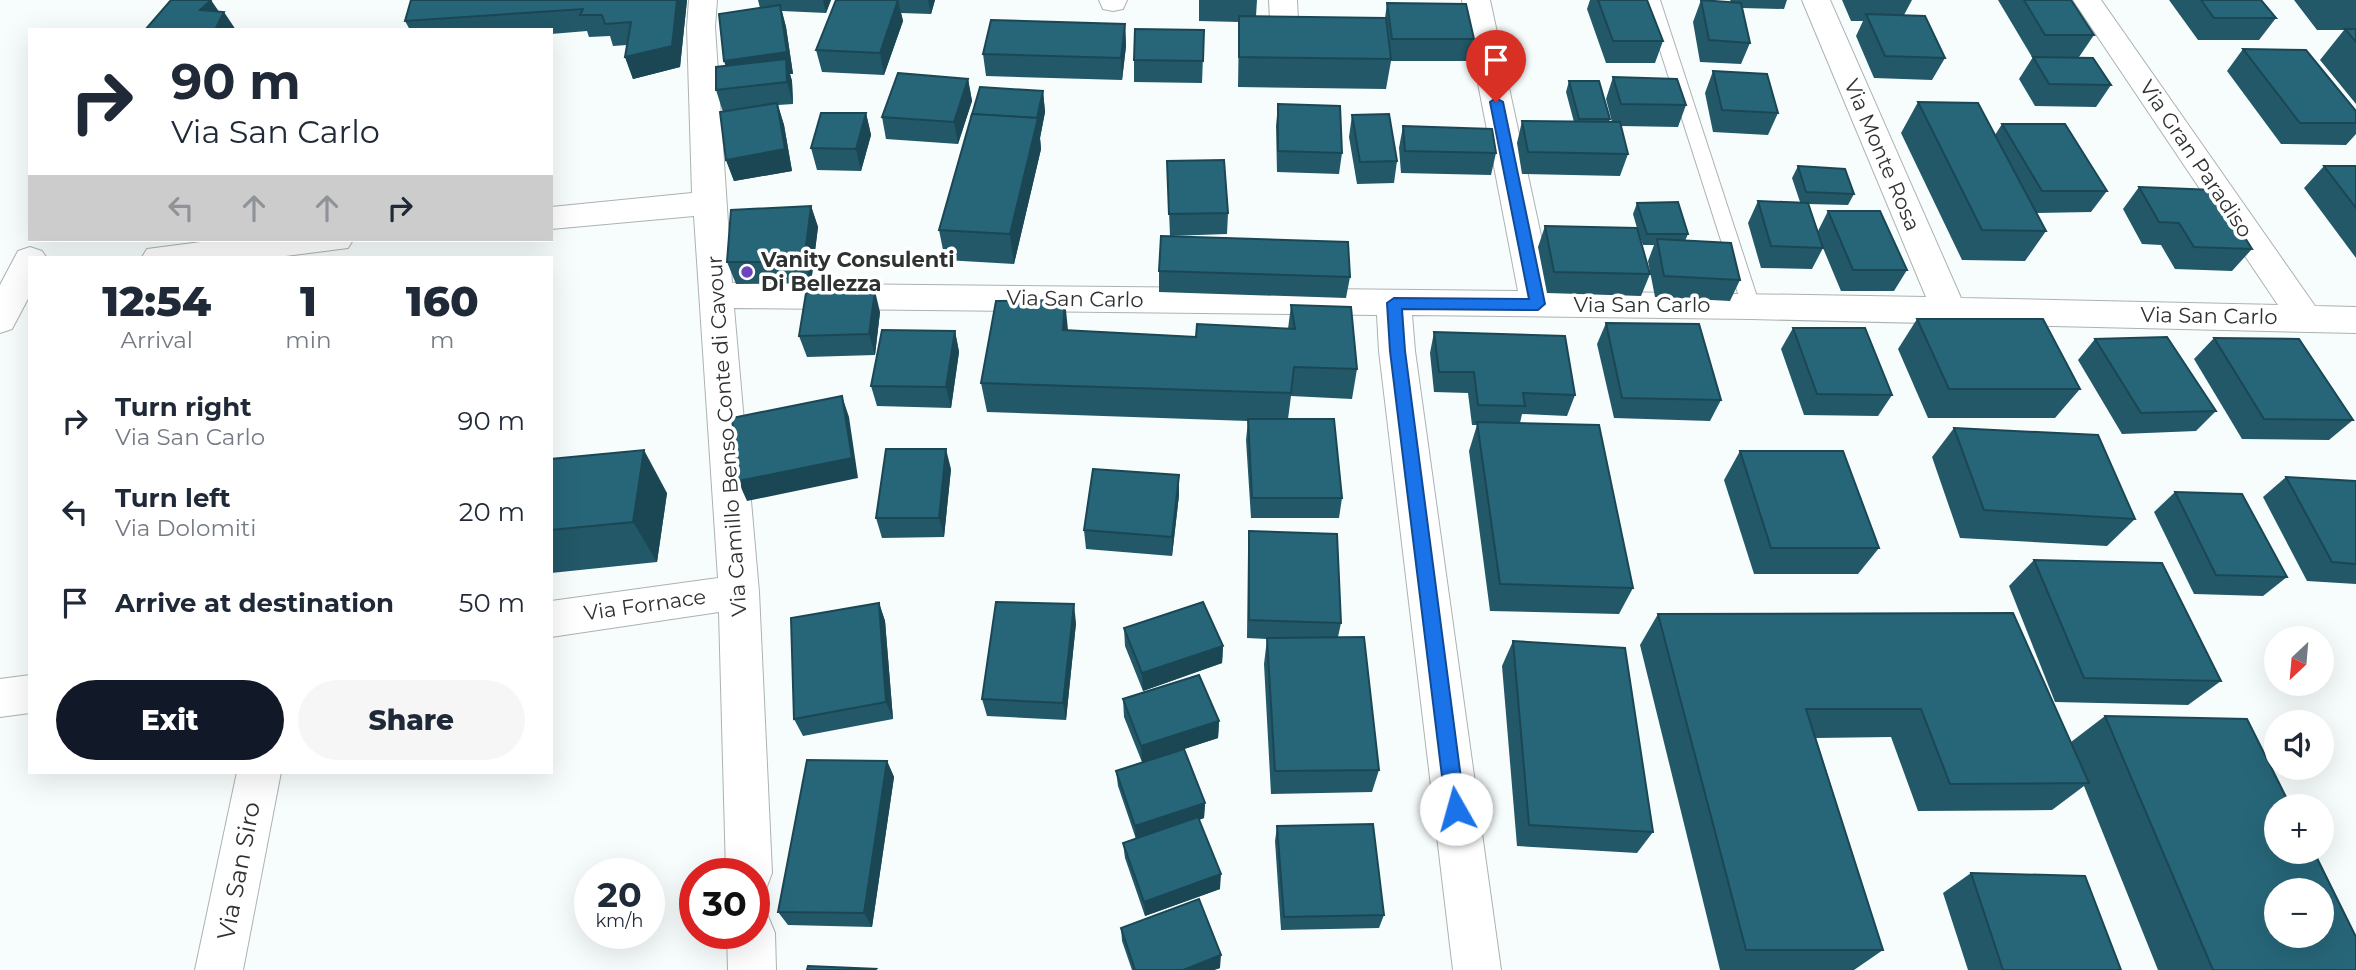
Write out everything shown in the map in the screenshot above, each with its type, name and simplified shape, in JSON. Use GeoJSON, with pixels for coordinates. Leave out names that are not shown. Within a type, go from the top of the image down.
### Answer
{"type":"FeatureCollection","features":[{"type":"Feature","properties":{"kind":"street","name":"Via Camillo Benso Conte di Cavour"},"geometry":{"type":"LineString","coordinates":[[703,0],[709,203],[739,592],[748,858]]}},
{"type":"Feature","properties":{"kind":"street"},"geometry":{"type":"LineString","coordinates":[[1476,0],[1538,304]]}},
{"type":"Feature","properties":{"kind":"street","name":"Via Monte Rosa"},"geometry":{"type":"LineString","coordinates":[[1816,0],[1949,310]]}},
{"type":"Feature","properties":{"kind":"street","name":"Via Gran Paradiso"},"geometry":{"type":"LineString","coordinates":[[2087,0],[2305,318]]}},
{"type":"Feature","properties":{"kind":"street"},"geometry":{"type":"LineString","coordinates":[[553,218],[709,203]]}},
{"type":"Feature","properties":{"kind":"street"},"geometry":{"type":"LineString","coordinates":[[169,256],[315,242]]}},
{"type":"Feature","properties":{"kind":"street"},"geometry":{"type":"LineString","coordinates":[[0,320],[28,264]]}},
{"type":"Feature","properties":{"kind":"street","name":"Via San Carlo"},"geometry":{"type":"LineString","coordinates":[[718,295],[1751,306],[2356,320]]}},
{"type":"Feature","properties":{"kind":"street"},"geometry":{"type":"LineString","coordinates":[[1394,303],[1397,351],[1476,970]]}},
{"type":"Feature","properties":{"kind":"street","name":"Via Fornace"},"geometry":{"type":"LineString","coordinates":[[553,619],[739,592]]}},
{"type":"Feature","properties":{"kind":"street"},"geometry":{"type":"LineString","coordinates":[[0,698],[28,694]]}},
{"type":"Feature","properties":{"kind":"street","name":"Via San Siro"},"geometry":{"type":"LineString","coordinates":[[219,970],[259,774]]}},
{"type":"Feature","properties":{"kind":"street"},"geometry":{"type":"LineString","coordinates":[[751,949],[752,970]]}},
{"type":"Feature","properties":{"kind":"lane"},"geometry":{"type":"LineString","coordinates":[[1652,0],[1751,306]]}},
{"type":"Feature","properties":{"kind":"building"},"geometry":{"type":"Polygon","coordinates":[[[171,0],[211,0],[200,10],[224,12],[216,28],[147,28],[171,0]]]}},
{"type":"Feature","properties":{"kind":"building"},"geometry":{"type":"Polygon","coordinates":[[[411,0],[677,0],[672,46],[625,57],[631,22],[605,24],[602,15],[580,15],[583,9],[405,21],[411,0]]]}},
{"type":"Feature","properties":{"kind":"building"},"geometry":{"type":"Polygon","coordinates":[[[836,0],[898,0],[880,53],[816,50],[836,0]]]}},
{"type":"Feature","properties":{"kind":"building"},"geometry":{"type":"Polygon","coordinates":[[[1598,0],[1647,0],[1663,41],[1613,41],[1598,0]]]}},
{"type":"Feature","properties":{"kind":"building"},"geometry":{"type":"Polygon","coordinates":[[[1701,0],[1741,3],[1750,43],[1709,40],[1701,0]]]}},
{"type":"Feature","properties":{"kind":"building"},"geometry":{"type":"Polygon","coordinates":[[[2024,0],[2071,0],[2094,35],[2045,35],[2024,0]]]}},
{"type":"Feature","properties":{"kind":"building"},"geometry":{"type":"Polygon","coordinates":[[[2201,0],[2261,0],[2276,18],[2214,18],[2201,0]]]}},
{"type":"Feature","properties":{"kind":"building"},"geometry":{"type":"Polygon","coordinates":[[[1387,3],[1466,4],[1474,39],[1392,39],[1387,3]]]}},
{"type":"Feature","properties":{"kind":"building"},"geometry":{"type":"Polygon","coordinates":[[[780,5],[787,52],[724,61],[719,14],[780,5]]]}},
{"type":"Feature","properties":{"kind":"building"},"geometry":{"type":"Polygon","coordinates":[[[1866,14],[1925,16],[1945,58],[1885,56],[1866,14]]]}},
{"type":"Feature","properties":{"kind":"building"},"geometry":{"type":"Polygon","coordinates":[[[1239,16],[1386,18],[1391,59],[1239,57],[1239,16]]]}},
{"type":"Feature","properties":{"kind":"building"},"geometry":{"type":"Polygon","coordinates":[[[991,20],[1125,24],[1121,58],[983,54],[991,20]]]}},
{"type":"Feature","properties":{"kind":"building"},"geometry":{"type":"Polygon","coordinates":[[[1135,29],[1204,30],[1203,61],[1134,60],[1135,29]]]}},
{"type":"Feature","properties":{"kind":"building"},"geometry":{"type":"Polygon","coordinates":[[[2345,29],[2356,29],[2356,42],[2345,29]]]}},
{"type":"Feature","properties":{"kind":"building"},"geometry":{"type":"Polygon","coordinates":[[[2243,49],[2306,50],[2356,111],[2356,123],[2300,123],[2243,49]]]}},
{"type":"Feature","properties":{"kind":"building"},"geometry":{"type":"Polygon","coordinates":[[[2033,57],[2093,58],[2111,85],[2049,84],[2033,57]]]}},
{"type":"Feature","properties":{"kind":"building"},"geometry":{"type":"Polygon","coordinates":[[[786,59],[787,82],[716,90],[716,67],[786,59]]]}},
{"type":"Feature","properties":{"kind":"building"},"geometry":{"type":"Polygon","coordinates":[[[1713,71],[1767,74],[1778,113],[1722,110],[1713,71]]]}},
{"type":"Feature","properties":{"kind":"building"},"geometry":{"type":"Polygon","coordinates":[[[898,73],[968,79],[954,122],[882,117],[898,73]]]}},
{"type":"Feature","properties":{"kind":"building"},"geometry":{"type":"Polygon","coordinates":[[[1613,77],[1677,79],[1686,105],[1621,104],[1613,77]]]}},
{"type":"Feature","properties":{"kind":"building"},"geometry":{"type":"Polygon","coordinates":[[[1569,81],[1599,81],[1610,119],[1579,119],[1569,81]]]}},
{"type":"Feature","properties":{"kind":"building"},"geometry":{"type":"Polygon","coordinates":[[[980,87],[1043,91],[1037,118],[972,114],[980,87]]]}},
{"type":"Feature","properties":{"kind":"building"},"geometry":{"type":"Polygon","coordinates":[[[1918,102],[1978,103],[2046,231],[1982,230],[1918,102]]]}},
{"type":"Feature","properties":{"kind":"building"},"geometry":{"type":"Polygon","coordinates":[[[777,103],[785,149],[726,160],[720,112],[777,103]]]}},
{"type":"Feature","properties":{"kind":"building"},"geometry":{"type":"Polygon","coordinates":[[[1278,104],[1340,106],[1342,153],[1278,151],[1278,104]]]}},
{"type":"Feature","properties":{"kind":"building"},"geometry":{"type":"Polygon","coordinates":[[[821,113],[866,113],[856,149],[811,148],[821,113]]]}},
{"type":"Feature","properties":{"kind":"building"},"geometry":{"type":"Polygon","coordinates":[[[972,114],[1038,118],[1010,234],[939,230],[972,114]]]}},
{"type":"Feature","properties":{"kind":"building"},"geometry":{"type":"Polygon","coordinates":[[[1389,114],[1397,161],[1360,162],[1352,115],[1389,114]]]}},
{"type":"Feature","properties":{"kind":"building"},"geometry":{"type":"Polygon","coordinates":[[[1522,121],[1620,122],[1628,154],[1528,152],[1522,121]]]}},
{"type":"Feature","properties":{"kind":"building"},"geometry":{"type":"Polygon","coordinates":[[[2002,124],[2065,124],[2107,191],[2042,191],[2002,124]]]}},
{"type":"Feature","properties":{"kind":"building"},"geometry":{"type":"Polygon","coordinates":[[[1403,126],[1492,129],[1496,153],[1405,151],[1403,126]]]}},
{"type":"Feature","properties":{"kind":"building"},"geometry":{"type":"Polygon","coordinates":[[[1224,160],[1228,213],[1169,214],[1167,161],[1224,160]]]}},
{"type":"Feature","properties":{"kind":"building"},"geometry":{"type":"Polygon","coordinates":[[[1798,166],[1845,169],[1854,194],[1806,192],[1798,166]]]}},
{"type":"Feature","properties":{"kind":"building"},"geometry":{"type":"Polygon","coordinates":[[[2324,166],[2356,166],[2356,208],[2324,166]]]}},
{"type":"Feature","properties":{"kind":"building"},"geometry":{"type":"Polygon","coordinates":[[[2139,187],[2215,190],[2252,249],[2194,247],[2179,223],[2159,222],[2139,187]]]}},
{"type":"Feature","properties":{"kind":"building"},"geometry":{"type":"Polygon","coordinates":[[[1758,201],[1808,203],[1823,248],[1771,246],[1758,201]]]}},
{"type":"Feature","properties":{"kind":"building"},"geometry":{"type":"Polygon","coordinates":[[[1678,202],[1688,234],[1647,234],[1637,203],[1678,202]]]}},
{"type":"Feature","properties":{"kind":"building"},"geometry":{"type":"Polygon","coordinates":[[[811,206],[804,262],[727,262],[731,210],[811,206]]]}},
{"type":"Feature","properties":{"kind":"building"},"geometry":{"type":"Polygon","coordinates":[[[1828,211],[1880,211],[1907,270],[1853,270],[1828,211]]]}},
{"type":"Feature","properties":{"kind":"building"},"geometry":{"type":"Polygon","coordinates":[[[1545,226],[1637,228],[1650,274],[1554,272],[1545,226]]]}},
{"type":"Feature","properties":{"kind":"building"},"geometry":{"type":"Polygon","coordinates":[[[1161,236],[1348,242],[1350,277],[1159,271],[1161,236]]]}},
{"type":"Feature","properties":{"kind":"building"},"geometry":{"type":"Polygon","coordinates":[[[1657,239],[1731,243],[1740,280],[1664,276],[1657,239]]]}},
{"type":"Feature","properties":{"kind":"building"},"geometry":{"type":"Polygon","coordinates":[[[875,291],[869,334],[799,336],[806,293],[875,291]]]}},
{"type":"Feature","properties":{"kind":"building"},"geometry":{"type":"Polygon","coordinates":[[[1065,300],[1063,330],[1196,337],[1197,324],[1295,329],[1291,305],[1351,307],[1357,369],[1294,367],[1291,393],[981,383],[996,301],[1065,300]]]}},
{"type":"Feature","properties":{"kind":"building"},"geometry":{"type":"Polygon","coordinates":[[[1917,319],[2043,319],[2080,389],[1949,389],[1917,319]]]}},
{"type":"Feature","properties":{"kind":"building"},"geometry":{"type":"Polygon","coordinates":[[[1606,323],[1699,324],[1721,400],[1622,398],[1606,323]]]}},
{"type":"Feature","properties":{"kind":"building"},"geometry":{"type":"Polygon","coordinates":[[[1793,328],[1865,328],[1892,395],[1817,394],[1793,328]]]}},
{"type":"Feature","properties":{"kind":"building"},"geometry":{"type":"Polygon","coordinates":[[[882,330],[955,331],[946,387],[871,386],[882,330]]]}},
{"type":"Feature","properties":{"kind":"building"},"geometry":{"type":"Polygon","coordinates":[[[1434,332],[1565,336],[1575,395],[1523,393],[1525,406],[1478,405],[1474,372],[1439,372],[1434,332]]]}},
{"type":"Feature","properties":{"kind":"building"},"geometry":{"type":"Polygon","coordinates":[[[2167,337],[2216,411],[2141,413],[2095,339],[2167,337]]]}},
{"type":"Feature","properties":{"kind":"building"},"geometry":{"type":"Polygon","coordinates":[[[2214,338],[2299,339],[2353,420],[2264,419],[2214,338]]]}},
{"type":"Feature","properties":{"kind":"building"},"geometry":{"type":"Polygon","coordinates":[[[842,396],[852,458],[738,481],[732,418],[842,396]]]}},
{"type":"Feature","properties":{"kind":"building"},"geometry":{"type":"Polygon","coordinates":[[[1248,419],[1334,419],[1342,498],[1252,498],[1248,419]]]}},
{"type":"Feature","properties":{"kind":"building"},"geometry":{"type":"Polygon","coordinates":[[[1477,422],[1599,425],[1633,588],[1500,584],[1477,422]]]}},
{"type":"Feature","properties":{"kind":"building"},"geometry":{"type":"Polygon","coordinates":[[[1954,428],[2098,435],[2135,519],[1984,510],[1954,428]]]}},
{"type":"Feature","properties":{"kind":"building"},"geometry":{"type":"Polygon","coordinates":[[[886,449],[946,449],[939,518],[876,518],[886,449]]]}},
{"type":"Feature","properties":{"kind":"building"},"geometry":{"type":"Polygon","coordinates":[[[644,450],[633,522],[553,530],[553,459],[644,450]]]}},
{"type":"Feature","properties":{"kind":"building"},"geometry":{"type":"Polygon","coordinates":[[[1740,451],[1843,451],[1879,548],[1771,548],[1740,451]]]}},
{"type":"Feature","properties":{"kind":"building"},"geometry":{"type":"Polygon","coordinates":[[[1093,469],[1179,475],[1172,537],[1084,530],[1093,469]]]}},
{"type":"Feature","properties":{"kind":"building"},"geometry":{"type":"Polygon","coordinates":[[[2286,477],[2356,481],[2356,564],[2332,562],[2286,477]]]}},
{"type":"Feature","properties":{"kind":"building"},"geometry":{"type":"Polygon","coordinates":[[[2175,492],[2242,494],[2287,577],[2216,575],[2175,492]]]}},
{"type":"Feature","properties":{"kind":"building"},"geometry":{"type":"Polygon","coordinates":[[[1249,531],[1337,534],[1341,623],[1249,620],[1249,531]]]}},
{"type":"Feature","properties":{"kind":"building"},"geometry":{"type":"Polygon","coordinates":[[[2034,560],[2162,563],[2221,681],[2084,678],[2034,560]]]}},
{"type":"Feature","properties":{"kind":"building"},"geometry":{"type":"Polygon","coordinates":[[[996,602],[1074,604],[1063,703],[982,699],[996,602]]]}},
{"type":"Feature","properties":{"kind":"building"},"geometry":{"type":"Polygon","coordinates":[[[1203,602],[1223,646],[1142,673],[1124,628],[1203,602]]]}},
{"type":"Feature","properties":{"kind":"building"},"geometry":{"type":"Polygon","coordinates":[[[879,603],[886,702],[794,719],[791,618],[879,603]]]}},
{"type":"Feature","properties":{"kind":"building"},"geometry":{"type":"Polygon","coordinates":[[[2013,613],[2089,783],[1950,784],[1921,709],[1806,709],[1883,950],[1746,950],[1658,614],[2013,613]]]}},
{"type":"Feature","properties":{"kind":"building"},"geometry":{"type":"Polygon","coordinates":[[[1364,637],[1379,770],[1275,771],[1267,638],[1364,637]]]}},
{"type":"Feature","properties":{"kind":"building"},"geometry":{"type":"Polygon","coordinates":[[[1513,641],[1625,648],[1653,832],[1529,825],[1513,641]]]}},
{"type":"Feature","properties":{"kind":"building"},"geometry":{"type":"Polygon","coordinates":[[[1199,675],[1219,721],[1141,746],[1123,699],[1199,675]]]}},
{"type":"Feature","properties":{"kind":"building"},"geometry":{"type":"Polygon","coordinates":[[[2105,716],[2247,719],[2264,753],[2264,780],[2278,780],[2284,794],[2264,794],[2264,864],[2320,864],[2327,878],[2264,878],[2264,948],[2334,948],[2334,892],[2356,937],[2356,970],[2213,970],[2105,716]]]}},
{"type":"Feature","properties":{"kind":"building"},"geometry":{"type":"Polygon","coordinates":[[[1184,749],[1205,803],[1135,826],[1116,771],[1184,749]]]}},
{"type":"Feature","properties":{"kind":"building"},"geometry":{"type":"Polygon","coordinates":[[[807,760],[887,761],[864,913],[778,912],[807,760]]]}},
{"type":"Feature","properties":{"kind":"building"},"geometry":{"type":"Polygon","coordinates":[[[1198,817],[1221,874],[1144,902],[1123,843],[1198,817]]]}},
{"type":"Feature","properties":{"kind":"building"},"geometry":{"type":"Polygon","coordinates":[[[1373,824],[1384,915],[1284,917],[1277,826],[1373,824]]]}},
{"type":"Feature","properties":{"kind":"building"},"geometry":{"type":"Polygon","coordinates":[[[1971,873],[2085,876],[2121,970],[2003,970],[1971,873]]]}},
{"type":"Feature","properties":{"kind":"building"},"geometry":{"type":"Polygon","coordinates":[[[1199,899],[1221,955],[1183,970],[1135,970],[1121,928],[1199,899]]]}},
{"type":"Feature","properties":{"kind":"building"},"geometry":{"type":"Polygon","coordinates":[[[808,966],[876,969],[807,970],[808,966]]]}},
{"type":"Feature","properties":{"kind":"place","name":"Vanity Consulenti Di Bellezza"},"geometry":{"type":"Point","coordinates":[747,272]}},
{"type":"Feature","properties":{"kind":"route"},"geometry":{"type":"LineString","coordinates":[[1456,809],[1397,351],[1394,303],[1538,304],[1496,102]]}}]}
